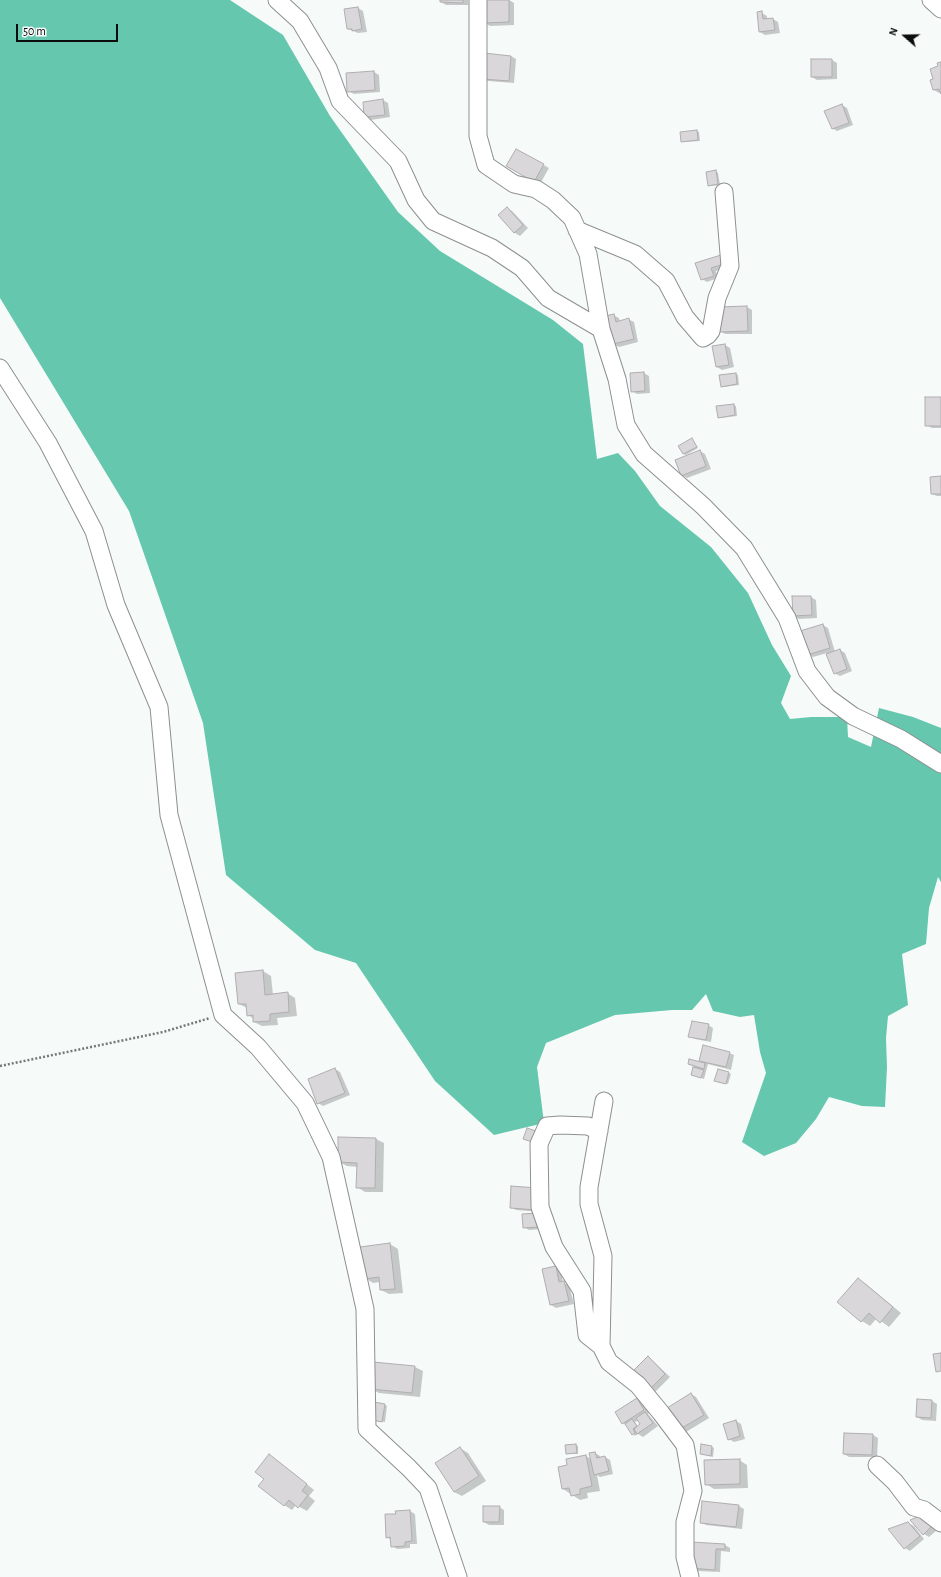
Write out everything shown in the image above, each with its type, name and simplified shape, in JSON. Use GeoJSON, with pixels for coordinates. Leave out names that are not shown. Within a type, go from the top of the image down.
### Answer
{"type":"FeatureCollection","features":[{"type":"Feature","properties":{"kind":"street"},"geometry":{"type":"LineString","coordinates":[[277,0],[300,21],[328,68],[340,101],[398,161],[416,200],[433,221],[492,248],[522,268],[548,298],[601,329]]}},
{"type":"Feature","properties":{"kind":"street"},"geometry":{"type":"LineString","coordinates":[[478,0],[478,136],[486,164],[514,184],[536,190],[553,200],[572,218],[588,254],[601,329],[617,379],[626,425],[644,454],[703,506],[744,548],[787,618],[807,671],[826,697],[853,716],[901,739],[941,764]]}},
{"type":"Feature","properties":{"kind":"street"},"geometry":{"type":"LineString","coordinates":[[931,0],[941,9]]}},
{"type":"Feature","properties":{"kind":"street"},"geometry":{"type":"LineString","coordinates":[[577,230],[635,254],[666,282],[686,317],[703,338],[711,331],[717,298],[730,266],[724,192]]}},
{"type":"Feature","properties":{"kind":"street"},"geometry":{"type":"LineString","coordinates":[[0,368],[48,443],[94,531],[116,605],[159,708],[169,815],[223,1014],[258,1047],[305,1103],[331,1157],[365,1309],[366,1429],[409,1468],[428,1488],[458,1577]]}},
{"type":"Feature","properties":{"kind":"street"},"geometry":{"type":"LineString","coordinates":[[601,1346],[603,1256],[589,1204],[589,1186],[604,1101]]}},
{"type":"Feature","properties":{"kind":"street"},"geometry":{"type":"LineString","coordinates":[[599,1131],[588,1126],[547,1126],[539,1144],[540,1208],[554,1246],[582,1291],[587,1335],[601,1346],[609,1362],[638,1386],[661,1413],[684,1445],[693,1491],[685,1522],[685,1557],[690,1577]]}},
{"type":"Feature","properties":{"kind":"street"},"geometry":{"type":"LineString","coordinates":[[877,1465],[895,1482],[914,1507],[924,1510],[941,1522]]}},
{"type":"Feature","properties":{"kind":"path"},"geometry":{"type":"LineString","coordinates":[[0,1066],[163,1032],[223,1014]]}},
{"type":"Feature","properties":{"kind":"green space"},"geometry":{"type":"Polygon","coordinates":[[[0,0],[230,0],[283,35],[330,116],[398,212],[440,251],[553,320],[583,344],[597,459],[618,453],[635,471],[660,506],[711,547],[748,593],[772,645],[791,676],[781,703],[790,719],[811,717],[847,717],[848,737],[871,747],[879,708],[913,717],[941,728],[941,882],[938,877],[929,908],[926,944],[902,954],[908,1005],[888,1016],[886,1038],[887,1067],[885,1107],[862,1106],[829,1097],[816,1119],[796,1143],[764,1156],[742,1142],[766,1073],[760,1052],[754,1015],[740,1017],[713,1011],[706,994],[692,1010],[672,1010],[615,1015],[546,1043],[537,1067],[544,1123],[494,1135],[435,1081],[356,963],[315,950],[226,875],[203,723],[129,511],[0,298],[0,0]]]}},
{"type":"Feature","properties":{"kind":"building"},"geometry":{"type":"Polygon","coordinates":[[[440,0],[463,0],[463,3],[440,2],[440,0]]]}},
{"type":"Feature","properties":{"kind":"building"},"geometry":{"type":"Polygon","coordinates":[[[484,0],[509,0],[509,22],[484,23],[484,0]]]}},
{"type":"Feature","properties":{"kind":"building"},"geometry":{"type":"Polygon","coordinates":[[[358,7],[362,29],[352,31],[352,29],[347,29],[344,9],[358,7]]]}},
{"type":"Feature","properties":{"kind":"building"},"geometry":{"type":"Polygon","coordinates":[[[762,11],[763,19],[773,18],[775,30],[759,32],[757,12],[762,11]]]}},
{"type":"Feature","properties":{"kind":"building"},"geometry":{"type":"Polygon","coordinates":[[[484,53],[511,56],[509,81],[482,79],[484,53]]]}},
{"type":"Feature","properties":{"kind":"building"},"geometry":{"type":"Polygon","coordinates":[[[811,59],[832,59],[832,77],[811,77],[811,59]]]}},
{"type":"Feature","properties":{"kind":"building"},"geometry":{"type":"Polygon","coordinates":[[[941,62],[941,94],[939,89],[933,90],[930,80],[933,79],[930,69],[938,66],[937,63],[941,62]]]}},
{"type":"Feature","properties":{"kind":"building"},"geometry":{"type":"Polygon","coordinates":[[[374,71],[375,90],[347,92],[346,73],[374,71]]]}},
{"type":"Feature","properties":{"kind":"building"},"geometry":{"type":"Polygon","coordinates":[[[383,99],[385,115],[364,117],[363,102],[383,99]]]}},
{"type":"Feature","properties":{"kind":"building"},"geometry":{"type":"Polygon","coordinates":[[[842,104],[849,123],[832,129],[824,111],[842,104]]]}},
{"type":"Feature","properties":{"kind":"building"},"geometry":{"type":"Polygon","coordinates":[[[697,130],[698,140],[681,142],[680,132],[697,130]]]}},
{"type":"Feature","properties":{"kind":"building"},"geometry":{"type":"Polygon","coordinates":[[[516,149],[544,164],[534,182],[506,166],[516,149]]]}},
{"type":"Feature","properties":{"kind":"building"},"geometry":{"type":"Polygon","coordinates":[[[716,170],[718,184],[708,186],[706,172],[716,170]]]}},
{"type":"Feature","properties":{"kind":"building"},"geometry":{"type":"Polygon","coordinates":[[[507,207],[523,225],[514,233],[498,215],[507,207]]]}},
{"type":"Feature","properties":{"kind":"building"},"geometry":{"type":"Polygon","coordinates":[[[721,255],[724,264],[711,268],[714,276],[701,280],[695,263],[721,255]]]}},
{"type":"Feature","properties":{"kind":"building"},"geometry":{"type":"Polygon","coordinates":[[[747,306],[748,331],[719,332],[718,307],[747,306]]]}},
{"type":"Feature","properties":{"kind":"building"},"geometry":{"type":"Polygon","coordinates":[[[614,314],[616,322],[629,318],[634,339],[613,344],[605,316],[614,314]]]}},
{"type":"Feature","properties":{"kind":"building"},"geometry":{"type":"Polygon","coordinates":[[[725,344],[729,365],[716,367],[712,346],[725,344]]]}},
{"type":"Feature","properties":{"kind":"building"},"geometry":{"type":"Polygon","coordinates":[[[644,372],[645,391],[631,392],[630,373],[644,372]]]}},
{"type":"Feature","properties":{"kind":"building"},"geometry":{"type":"Polygon","coordinates":[[[736,373],[737,384],[721,387],[719,375],[736,373]]]}},
{"type":"Feature","properties":{"kind":"building"},"geometry":{"type":"Polygon","coordinates":[[[925,397],[941,397],[941,426],[925,426],[925,397]]]}},
{"type":"Feature","properties":{"kind":"building"},"geometry":{"type":"Polygon","coordinates":[[[734,404],[735,415],[718,418],[716,406],[734,404]]]}},
{"type":"Feature","properties":{"kind":"building"},"geometry":{"type":"Polygon","coordinates":[[[692,438],[697,447],[683,454],[678,446],[692,438]]]}},
{"type":"Feature","properties":{"kind":"building"},"geometry":{"type":"Polygon","coordinates":[[[700,450],[706,466],[681,476],[675,460],[700,450]]]}},
{"type":"Feature","properties":{"kind":"building"},"geometry":{"type":"Polygon","coordinates":[[[941,476],[941,494],[931,494],[930,477],[941,476]]]}},
{"type":"Feature","properties":{"kind":"building"},"geometry":{"type":"Polygon","coordinates":[[[792,596],[811,596],[812,615],[793,616],[792,596]]]}},
{"type":"Feature","properties":{"kind":"building"},"geometry":{"type":"Polygon","coordinates":[[[823,624],[830,648],[807,655],[800,631],[823,624]]]}},
{"type":"Feature","properties":{"kind":"building"},"geometry":{"type":"Polygon","coordinates":[[[840,649],[847,669],[834,674],[826,654],[840,649]]]}},
{"type":"Feature","properties":{"kind":"building"},"geometry":{"type":"Polygon","coordinates":[[[263,970],[265,995],[288,992],[289,1012],[270,1014],[270,1021],[253,1022],[253,1015],[247,1016],[246,1004],[238,1004],[235,973],[263,970]]]}},
{"type":"Feature","properties":{"kind":"building"},"geometry":{"type":"Polygon","coordinates":[[[692,1021],[709,1024],[706,1040],[688,1037],[692,1021]]]}},
{"type":"Feature","properties":{"kind":"building"},"geometry":{"type":"Polygon","coordinates":[[[703,1045],[730,1052],[726,1067],[699,1061],[703,1045]]]}},
{"type":"Feature","properties":{"kind":"building"},"geometry":{"type":"Polygon","coordinates":[[[689,1059],[705,1063],[704,1069],[688,1064],[689,1059]]]}},
{"type":"Feature","properties":{"kind":"building"},"geometry":{"type":"Polygon","coordinates":[[[693,1067],[704,1070],[701,1078],[691,1075],[693,1067]]]}},
{"type":"Feature","properties":{"kind":"building"},"geometry":{"type":"Polygon","coordinates":[[[335,1068],[345,1093],[317,1104],[308,1079],[335,1068]]]}},
{"type":"Feature","properties":{"kind":"building"},"geometry":{"type":"Polygon","coordinates":[[[718,1069],[729,1072],[726,1084],[714,1081],[718,1069]]]}},
{"type":"Feature","properties":{"kind":"building"},"geometry":{"type":"Polygon","coordinates":[[[527,1128],[542,1133],[538,1144],[523,1139],[527,1128]]]}},
{"type":"Feature","properties":{"kind":"building"},"geometry":{"type":"Polygon","coordinates":[[[338,1137],[376,1138],[375,1188],[356,1188],[357,1163],[338,1162],[338,1137]]]}},
{"type":"Feature","properties":{"kind":"building"},"geometry":{"type":"Polygon","coordinates":[[[511,1186],[538,1188],[536,1210],[510,1208],[511,1186]]]}},
{"type":"Feature","properties":{"kind":"building"},"geometry":{"type":"Polygon","coordinates":[[[538,1213],[539,1227],[523,1228],[522,1214],[538,1213]]]}},
{"type":"Feature","properties":{"kind":"building"},"geometry":{"type":"Polygon","coordinates":[[[390,1243],[395,1289],[380,1290],[379,1277],[364,1279],[360,1247],[390,1243]]]}},
{"type":"Feature","properties":{"kind":"building"},"geometry":{"type":"Polygon","coordinates":[[[556,1266],[559,1282],[564,1281],[569,1301],[550,1305],[542,1269],[556,1266]]]}},
{"type":"Feature","properties":{"kind":"building"},"geometry":{"type":"Polygon","coordinates":[[[858,1278],[893,1307],[880,1323],[869,1313],[861,1322],[837,1302],[858,1278]]]}},
{"type":"Feature","properties":{"kind":"building"},"geometry":{"type":"Polygon","coordinates":[[[941,1353],[941,1371],[936,1372],[933,1354],[941,1353]]]}},
{"type":"Feature","properties":{"kind":"building"},"geometry":{"type":"Polygon","coordinates":[[[648,1356],[665,1374],[649,1390],[632,1372],[648,1356]]]}},
{"type":"Feature","properties":{"kind":"building"},"geometry":{"type":"Polygon","coordinates":[[[373,1362],[415,1366],[412,1393],[370,1389],[373,1362]]]}},
{"type":"Feature","properties":{"kind":"building"},"geometry":{"type":"Polygon","coordinates":[[[691,1393],[704,1415],[680,1429],[667,1408],[691,1393]]]}},
{"type":"Feature","properties":{"kind":"building"},"geometry":{"type":"Polygon","coordinates":[[[637,1398],[644,1410],[622,1424],[615,1412],[637,1398]]]}},
{"type":"Feature","properties":{"kind":"building"},"geometry":{"type":"Polygon","coordinates":[[[917,1399],[932,1400],[931,1418],[916,1417],[917,1399]]]}},
{"type":"Feature","properties":{"kind":"building"},"geometry":{"type":"Polygon","coordinates":[[[374,1402],[385,1404],[382,1422],[372,1420],[374,1402]]]}},
{"type":"Feature","properties":{"kind":"building"},"geometry":{"type":"Polygon","coordinates":[[[645,1412],[653,1423],[637,1434],[634,1429],[640,1424],[636,1418],[645,1412]]]}},
{"type":"Feature","properties":{"kind":"building"},"geometry":{"type":"Polygon","coordinates":[[[632,1419],[637,1426],[633,1429],[635,1433],[632,1435],[625,1424],[632,1419]]]}},
{"type":"Feature","properties":{"kind":"building"},"geometry":{"type":"Polygon","coordinates":[[[736,1420],[740,1436],[728,1440],[723,1424],[736,1420]]]}},
{"type":"Feature","properties":{"kind":"building"},"geometry":{"type":"Polygon","coordinates":[[[844,1433],[873,1434],[872,1455],[843,1454],[844,1433]]]}},
{"type":"Feature","properties":{"kind":"building"},"geometry":{"type":"Polygon","coordinates":[[[576,1444],[577,1453],[566,1454],[565,1445],[576,1444]]]}},
{"type":"Feature","properties":{"kind":"building"},"geometry":{"type":"Polygon","coordinates":[[[701,1444],[712,1446],[711,1456],[700,1454],[701,1444]]]}},
{"type":"Feature","properties":{"kind":"building"},"geometry":{"type":"Polygon","coordinates":[[[460,1447],[479,1476],[454,1492],[435,1463],[460,1447]]]}},
{"type":"Feature","properties":{"kind":"building"},"geometry":{"type":"Polygon","coordinates":[[[595,1452],[597,1458],[605,1456],[609,1471],[594,1475],[589,1453],[595,1452]]]}},
{"type":"Feature","properties":{"kind":"building"},"geometry":{"type":"Polygon","coordinates":[[[269,1454],[307,1484],[302,1491],[308,1495],[298,1508],[289,1500],[284,1506],[258,1486],[264,1479],[255,1472],[269,1454]]]}},
{"type":"Feature","properties":{"kind":"building"},"geometry":{"type":"Polygon","coordinates":[[[586,1455],[592,1486],[580,1489],[580,1494],[571,1496],[569,1488],[562,1489],[558,1467],[567,1465],[566,1459],[586,1455]]]}},
{"type":"Feature","properties":{"kind":"building"},"geometry":{"type":"Polygon","coordinates":[[[740,1459],[740,1484],[705,1485],[704,1460],[740,1459]]]}},
{"type":"Feature","properties":{"kind":"building"},"geometry":{"type":"Polygon","coordinates":[[[702,1501],[739,1505],[736,1527],[700,1523],[702,1501]]]}},
{"type":"Feature","properties":{"kind":"building"},"geometry":{"type":"Polygon","coordinates":[[[483,1506],[500,1506],[499,1522],[483,1522],[483,1506]]]}},
{"type":"Feature","properties":{"kind":"building"},"geometry":{"type":"Polygon","coordinates":[[[410,1510],[412,1541],[405,1542],[405,1546],[391,1547],[390,1537],[386,1538],[385,1514],[396,1514],[395,1511],[410,1510]]]}},
{"type":"Feature","properties":{"kind":"building"},"geometry":{"type":"Polygon","coordinates":[[[922,1515],[932,1526],[923,1535],[910,1520],[922,1515]]]}},
{"type":"Feature","properties":{"kind":"building"},"geometry":{"type":"Polygon","coordinates":[[[908,1522],[920,1536],[904,1549],[888,1529],[908,1522]]]}},
{"type":"Feature","properties":{"kind":"building"},"geometry":{"type":"Polygon","coordinates":[[[691,1542],[725,1544],[725,1549],[716,1549],[715,1570],[690,1568],[691,1542]]]}}]}
